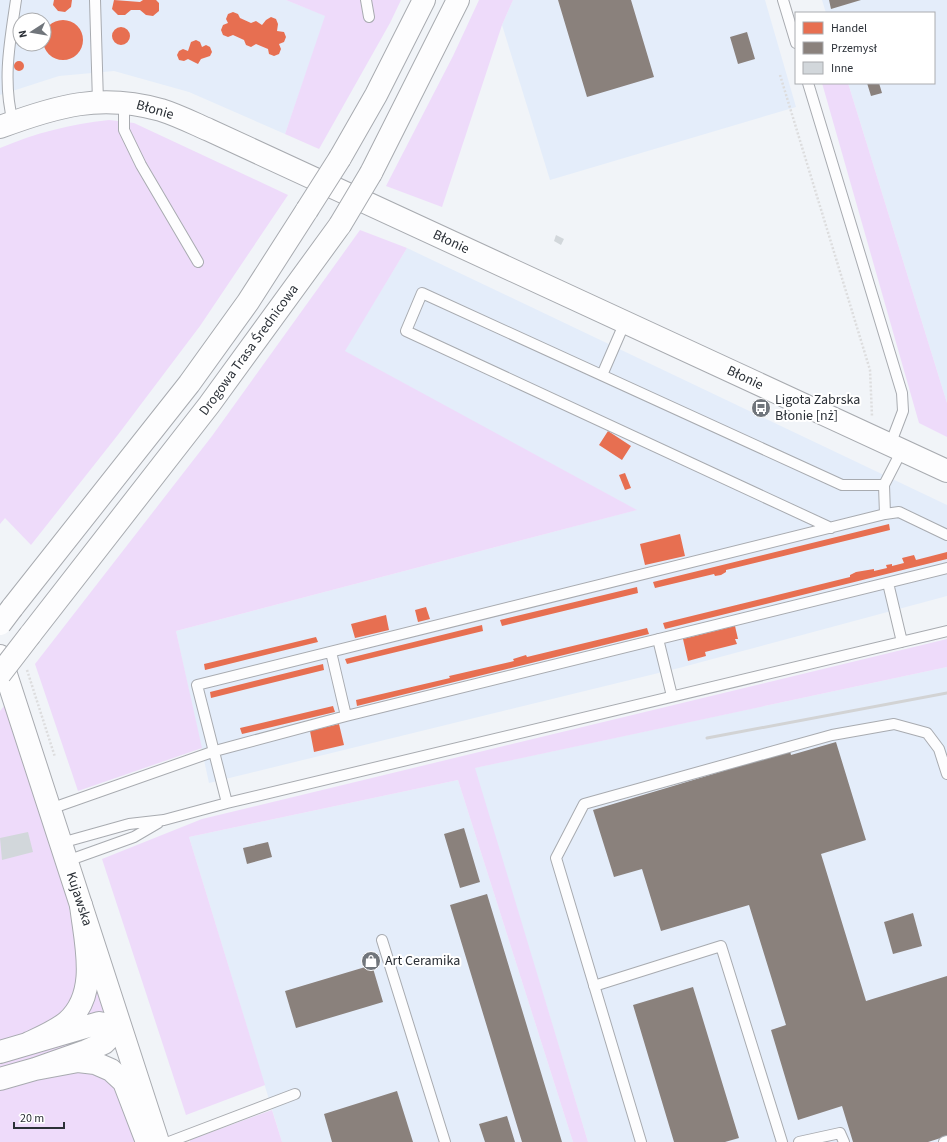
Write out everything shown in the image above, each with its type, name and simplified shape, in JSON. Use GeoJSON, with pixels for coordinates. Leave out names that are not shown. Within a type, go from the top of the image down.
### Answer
{"type":"FeatureCollection","features":[{"type":"Feature","properties":{"kind":"main road","name":"Drogowa Trasa Średnicowa"},"geometry":{"type":"LineString","coordinates":[[6,616],[189,384],[248,302],[340,158],[376,95],[424,0]]}},
{"type":"Feature","properties":{"kind":"main road","name":"Drogowa Trasa Średnicowa"},"geometry":{"type":"LineString","coordinates":[[0,674],[204,412],[340,225],[371,173],[458,0]]}},
{"type":"Feature","properties":{"kind":"main road","name":"Błonie"},"geometry":{"type":"LineString","coordinates":[[7,124],[74,104],[124,102],[162,110],[202,127],[947,471]]}},
{"type":"Feature","properties":{"kind":"main road","name":"Kujawska"},"geometry":{"type":"LineString","coordinates":[[0,656],[158,1142]]}},
{"type":"Feature","properties":{"kind":"main road"},"geometry":{"type":"LineString","coordinates":[[29,1043],[54,1031],[68,1021],[79,1008],[87,987],[87,964],[81,904]]}},
{"type":"Feature","properties":{"kind":"main road"},"geometry":{"type":"LineString","coordinates":[[0,1052],[99,1022],[120,1027]]}},
{"type":"Feature","properties":{"kind":"main road"},"geometry":{"type":"LineString","coordinates":[[0,1079],[35,1069],[104,1043],[120,1027]]}},
{"type":"Feature","properties":{"kind":"main road"},"geometry":{"type":"LineString","coordinates":[[35,1069],[78,1061],[95,1064],[111,1070],[124,1082],[147,1142]]}},
{"type":"Feature","properties":{"kind":"lane"},"geometry":{"type":"LineString","coordinates":[[7,124],[7,92],[3,74],[16,0]]}},
{"type":"Feature","properties":{"kind":"lane"},"geometry":{"type":"LineString","coordinates":[[95,0],[98,102]]}},
{"type":"Feature","properties":{"kind":"lane"},"geometry":{"type":"LineString","coordinates":[[366,0],[369,17]]}},
{"type":"Feature","properties":{"kind":"lane"},"geometry":{"type":"LineString","coordinates":[[783,0],[795,40]]}},
{"type":"Feature","properties":{"kind":"lane"},"geometry":{"type":"LineString","coordinates":[[808,84],[902,393],[903,412],[896,447],[884,485],[885,514]]}},
{"type":"Feature","properties":{"kind":"lane"},"geometry":{"type":"LineString","coordinates":[[124,102],[124,130],[141,165],[198,262]]}},
{"type":"Feature","properties":{"kind":"lane"},"geometry":{"type":"LineString","coordinates":[[831,528],[406,331],[422,293],[842,485],[884,485]]}},
{"type":"Feature","properties":{"kind":"lane"},"geometry":{"type":"LineString","coordinates":[[602,375],[625,322]]}},
{"type":"Feature","properties":{"kind":"lane"},"geometry":{"type":"LineString","coordinates":[[226,803],[215,751],[197,685],[885,514],[899,512],[947,535]]}},
{"type":"Feature","properties":{"kind":"lane"},"geometry":{"type":"LineString","coordinates":[[50,809],[215,751],[346,716],[947,568]]}},
{"type":"Feature","properties":{"kind":"lane"},"geometry":{"type":"LineString","coordinates":[[888,583],[902,642]]}},
{"type":"Feature","properties":{"kind":"lane"},"geometry":{"type":"LineString","coordinates":[[64,852],[129,824],[164,820],[226,803],[947,631]]}},
{"type":"Feature","properties":{"kind":"lane"},"geometry":{"type":"LineString","coordinates":[[658,639],[672,696]]}},
{"type":"Feature","properties":{"kind":"lane"},"geometry":{"type":"LineString","coordinates":[[331,652],[346,716]]}},
{"type":"Feature","properties":{"kind":"lane"},"geometry":{"type":"LineString","coordinates":[[641,1142],[556,858],[584,804],[832,735],[894,724],[927,733],[939,749],[947,774]]}},
{"type":"Feature","properties":{"kind":"lane"},"geometry":{"type":"LineString","coordinates":[[64,852],[134,837],[164,820]]}},
{"type":"Feature","properties":{"kind":"lane"},"geometry":{"type":"LineString","coordinates":[[382,940],[445,1142]]}},
{"type":"Feature","properties":{"kind":"lane"},"geometry":{"type":"LineString","coordinates":[[594,986],[721,946],[782,1142]]}},
{"type":"Feature","properties":{"kind":"lane"},"geometry":{"type":"LineString","coordinates":[[169,1142],[295,1094]]}},
{"type":"Feature","properties":{"kind":"lane"},"geometry":{"type":"LineString","coordinates":[[799,1142],[840,1133],[844,1142]]}},
{"type":"Feature","properties":{"kind":"path"},"geometry":{"type":"LineString","coordinates":[[780,75],[870,370],[873,419]]}},
{"type":"Feature","properties":{"kind":"shaded area"},"geometry":{"type":"Polygon","coordinates":[[[0,0],[286,0],[326,16],[285,134],[189,92],[114,71],[59,76],[0,95],[0,0]]]}},
{"type":"Feature","properties":{"kind":"shaded area"},"geometry":{"type":"Polygon","coordinates":[[[286,0],[401,0],[390,23],[319,149],[285,134],[325,16],[286,0]]]}},
{"type":"Feature","properties":{"kind":"shaded area"},"geometry":{"type":"Polygon","coordinates":[[[479,0],[513,0],[502,25],[442,207],[386,186],[453,56],[479,0]]]}},
{"type":"Feature","properties":{"kind":"shaded area"},"geometry":{"type":"Polygon","coordinates":[[[513,0],[765,0],[796,107],[550,180],[502,25],[513,0]]]}},
{"type":"Feature","properties":{"kind":"shaded area"},"geometry":{"type":"Polygon","coordinates":[[[822,0],[947,0],[947,403],[848,84],[935,84],[935,12],[826,12],[822,0]]]}},
{"type":"Feature","properties":{"kind":"shaded area"},"geometry":{"type":"Polygon","coordinates":[[[822,84],[848,84],[947,403],[947,437],[919,423],[822,84]]]}},
{"type":"Feature","properties":{"kind":"shaded area"},"geometry":{"type":"Polygon","coordinates":[[[109,120],[134,123],[288,195],[200,326],[117,436],[31,545],[5,518],[0,524],[0,148],[53,130],[109,120]]]}},
{"type":"Feature","properties":{"kind":"shaded area"},"geometry":{"type":"Polygon","coordinates":[[[360,230],[407,248],[345,351],[637,510],[176,631],[202,748],[78,791],[35,664],[212,436],[360,230]]]}},
{"type":"Feature","properties":{"kind":"shaded area"},"geometry":{"type":"Polygon","coordinates":[[[407,248],[947,505],[947,596],[679,668],[209,783],[176,631],[636,510],[344,351],[407,248]]]}},
{"type":"Feature","properties":{"kind":"shaded area"},"geometry":{"type":"Polygon","coordinates":[[[947,639],[947,667],[475,768],[588,1142],[573,1142],[458,780],[189,837],[265,1085],[186,1115],[102,859],[202,819],[947,639]]]}},
{"type":"Feature","properties":{"kind":"shaded area"},"geometry":{"type":"Polygon","coordinates":[[[947,667],[947,1142],[588,1142],[474,768],[947,667]]]}},
{"type":"Feature","properties":{"kind":"shaded area"},"geometry":{"type":"Polygon","coordinates":[[[5,705],[63,880],[78,949],[76,998],[50,1026],[0,1044],[0,711],[5,705]]]}},
{"type":"Feature","properties":{"kind":"shaded area","name":"Art Ceramika"},"geometry":{"type":"Polygon","coordinates":[[[458,780],[573,1142],[282,1142],[189,837],[458,780]]]}},
{"type":"Feature","properties":{"kind":"shaded area"},"geometry":{"type":"Polygon","coordinates":[[[96,986],[106,1014],[83,1017],[96,986]]]}},
{"type":"Feature","properties":{"kind":"shaded area"},"geometry":{"type":"Polygon","coordinates":[[[112,1030],[0,1071],[0,1061],[112,1030]]]}},
{"type":"Feature","properties":{"kind":"shaded area"},"geometry":{"type":"Polygon","coordinates":[[[88,1066],[121,1087],[139,1142],[0,1142],[0,1090],[72,1067],[88,1066]]]}},
{"type":"Feature","properties":{"kind":"shaded area"},"geometry":{"type":"Polygon","coordinates":[[[272,1110],[282,1142],[190,1142],[190,1140],[272,1110]]]}},
{"type":"Feature","properties":{"kind":"building: Handel"},"geometry":{"type":"Polygon","coordinates":[[[54,0],[72,0],[71,7],[65,12],[58,11],[53,5],[54,0]]]}},
{"type":"Feature","properties":{"kind":"building: Handel"},"geometry":{"type":"Polygon","coordinates":[[[114,0],[140,2],[143,0],[156,0],[159,3],[159,11],[153,16],[146,15],[140,10],[131,10],[125,15],[118,15],[112,9],[114,0]]]}},
{"type":"Feature","properties":{"kind":"building: Handel"},"geometry":{"type":"Polygon","coordinates":[[[233,12],[238,14],[240,18],[251,23],[256,21],[262,25],[271,17],[276,19],[278,24],[277,31],[284,32],[286,37],[284,42],[279,44],[281,49],[279,54],[274,56],[269,54],[268,49],[256,44],[251,47],[246,45],[244,40],[233,35],[228,37],[223,35],[221,30],[223,25],[228,23],[226,19],[228,14],[233,12]]]}},
{"type":"Feature","properties":{"kind":"building: Handel"},"geometry":{"type":"Polygon","coordinates":[[[55,21],[71,21],[80,29],[83,36],[82,48],[71,59],[55,59],[47,52],[52,52],[52,23],[55,21]]]}},
{"type":"Feature","properties":{"kind":"building: Handel"},"geometry":{"type":"Polygon","coordinates":[[[117,27],[125,27],[130,32],[128,43],[125,45],[117,45],[112,40],[112,32],[117,27]]]}},
{"type":"Feature","properties":{"kind":"building: Handel"},"geometry":{"type":"Polygon","coordinates":[[[196,40],[200,42],[202,47],[206,45],[210,47],[212,52],[210,56],[201,59],[198,64],[188,59],[184,61],[179,60],[177,55],[179,51],[183,49],[188,51],[191,42],[196,40]]]}},
{"type":"Feature","properties":{"kind":"building: Handel"},"geometry":{"type":"Polygon","coordinates":[[[17,61],[21,61],[24,66],[21,71],[17,71],[14,68],[14,64],[17,61]]]}},
{"type":"Feature","properties":{"kind":"building: Handel"},"geometry":{"type":"Polygon","coordinates":[[[608,431],[631,446],[622,460],[599,445],[608,431]]]}},
{"type":"Feature","properties":{"kind":"building: Handel"},"geometry":{"type":"Polygon","coordinates":[[[625,473],[631,488],[625,490],[619,475],[625,473]]]}},
{"type":"Feature","properties":{"kind":"building: Handel"},"geometry":{"type":"Polygon","coordinates":[[[889,524],[890,530],[726,570],[726,572],[721,575],[715,576],[714,574],[655,588],[653,582],[889,524]]]}},
{"type":"Feature","properties":{"kind":"building: Handel"},"geometry":{"type":"Polygon","coordinates":[[[680,534],[685,556],[645,565],[640,544],[680,534]]]}},
{"type":"Feature","properties":{"kind":"building: Handel"},"geometry":{"type":"Polygon","coordinates":[[[947,552],[947,559],[665,629],[663,623],[850,577],[850,575],[856,572],[874,569],[874,571],[887,568],[886,565],[892,564],[892,566],[904,563],[902,558],[914,555],[916,560],[947,552]]]}},
{"type":"Feature","properties":{"kind":"building: Handel"},"geometry":{"type":"Polygon","coordinates":[[[637,587],[638,593],[502,626],[500,620],[637,587]]]}},
{"type":"Feature","properties":{"kind":"building: Handel"},"geometry":{"type":"Polygon","coordinates":[[[426,607],[430,619],[418,622],[415,610],[426,607]]]}},
{"type":"Feature","properties":{"kind":"building: Handel"},"geometry":{"type":"Polygon","coordinates":[[[386,615],[389,630],[355,638],[351,624],[386,615]]]}},
{"type":"Feature","properties":{"kind":"building: Handel"},"geometry":{"type":"Polygon","coordinates":[[[482,625],[483,631],[347,664],[345,659],[482,625]]]}},
{"type":"Feature","properties":{"kind":"building: Handel"},"geometry":{"type":"Polygon","coordinates":[[[735,626],[738,639],[735,639],[737,644],[705,652],[706,656],[688,661],[683,639],[735,626]]]}},
{"type":"Feature","properties":{"kind":"building: Handel"},"geometry":{"type":"Polygon","coordinates":[[[647,628],[649,634],[357,706],[356,700],[450,678],[449,676],[514,661],[513,659],[526,655],[527,657],[647,628]]]}},
{"type":"Feature","properties":{"kind":"building: Handel"},"geometry":{"type":"Polygon","coordinates":[[[316,637],[318,642],[205,670],[204,664],[316,637]]]}},
{"type":"Feature","properties":{"kind":"building: Handel"},"geometry":{"type":"Polygon","coordinates":[[[323,664],[324,670],[211,698],[210,692],[323,664]]]}},
{"type":"Feature","properties":{"kind":"building: Handel"},"geometry":{"type":"Polygon","coordinates":[[[333,706],[335,712],[242,734],[240,728],[333,706]]]}},
{"type":"Feature","properties":{"kind":"building: Handel"},"geometry":{"type":"Polygon","coordinates":[[[339,724],[344,745],[314,752],[310,731],[339,724]]]}},
{"type":"Feature","properties":{"kind":"building: Przemysł"},"geometry":{"type":"Polygon","coordinates":[[[558,0],[631,0],[654,77],[587,97],[558,0]]]}},
{"type":"Feature","properties":{"kind":"building: Przemysł"},"geometry":{"type":"Polygon","coordinates":[[[829,0],[861,0],[831,9],[829,0]]]}},
{"type":"Feature","properties":{"kind":"building: Przemysł"},"geometry":{"type":"Polygon","coordinates":[[[747,32],[755,59],[738,64],[730,37],[747,32]]]}},
{"type":"Feature","properties":{"kind":"building: Przemysł"},"geometry":{"type":"Polygon","coordinates":[[[867,84],[879,84],[882,93],[871,96],[867,84]]]}},
{"type":"Feature","properties":{"kind":"building: Przemysł"},"geometry":{"type":"Polygon","coordinates":[[[836,742],[866,840],[821,854],[866,1001],[947,976],[947,1136],[928,1142],[853,1142],[842,1106],[798,1120],[771,1030],[786,1025],[749,905],[661,931],[642,869],[614,877],[593,810],[790,751],[791,755],[836,742]]]}},
{"type":"Feature","properties":{"kind":"building: Przemysł"},"geometry":{"type":"Polygon","coordinates":[[[464,828],[480,882],[460,888],[444,834],[464,828]]]}},
{"type":"Feature","properties":{"kind":"building: Przemysł"},"geometry":{"type":"Polygon","coordinates":[[[268,842],[272,857],[247,864],[243,848],[268,842]]]}},
{"type":"Feature","properties":{"kind":"building: Przemysł"},"geometry":{"type":"Polygon","coordinates":[[[487,894],[562,1142],[522,1142],[450,905],[487,894]]]}},
{"type":"Feature","properties":{"kind":"building: Przemysł"},"geometry":{"type":"Polygon","coordinates":[[[913,913],[922,946],[893,954],[884,922],[913,913]]]}},
{"type":"Feature","properties":{"kind":"building: Przemysł"},"geometry":{"type":"Polygon","coordinates":[[[372,965],[383,1002],[296,1028],[285,991],[372,965]]]}},
{"type":"Feature","properties":{"kind":"building: Przemysł"},"geometry":{"type":"Polygon","coordinates":[[[693,987],[739,1138],[725,1142],[674,1142],[633,1005],[693,987]]]}},
{"type":"Feature","properties":{"kind":"building: Przemysł"},"geometry":{"type":"Polygon","coordinates":[[[397,1091],[413,1142],[332,1142],[324,1114],[397,1091]]]}},
{"type":"Feature","properties":{"kind":"building: Przemysł"},"geometry":{"type":"Polygon","coordinates":[[[507,1116],[515,1142],[485,1142],[479,1124],[507,1116]]]}},
{"type":"Feature","properties":{"kind":"building: Inne"},"geometry":{"type":"Polygon","coordinates":[[[556,235],[564,239],[561,245],[554,241],[556,235]]]}},
{"type":"Feature","properties":{"kind":"building: Inne"},"geometry":{"type":"Polygon","coordinates":[[[28,832],[33,852],[2,860],[0,838],[28,832]]]}},
{"type":"Feature","properties":{"kind":"railway"},"geometry":{"type":"LineString","coordinates":[[707,738],[947,693]]}},
{"type":"Feature","properties":{"kind":"place","name":"Ligota Zabrska Błonie [nż]"},"geometry":{"type":"Point","coordinates":[761,408]}},
{"type":"Feature","properties":{"kind":"place","name":"Art Ceramika"},"geometry":{"type":"Point","coordinates":[371,961]}}]}
